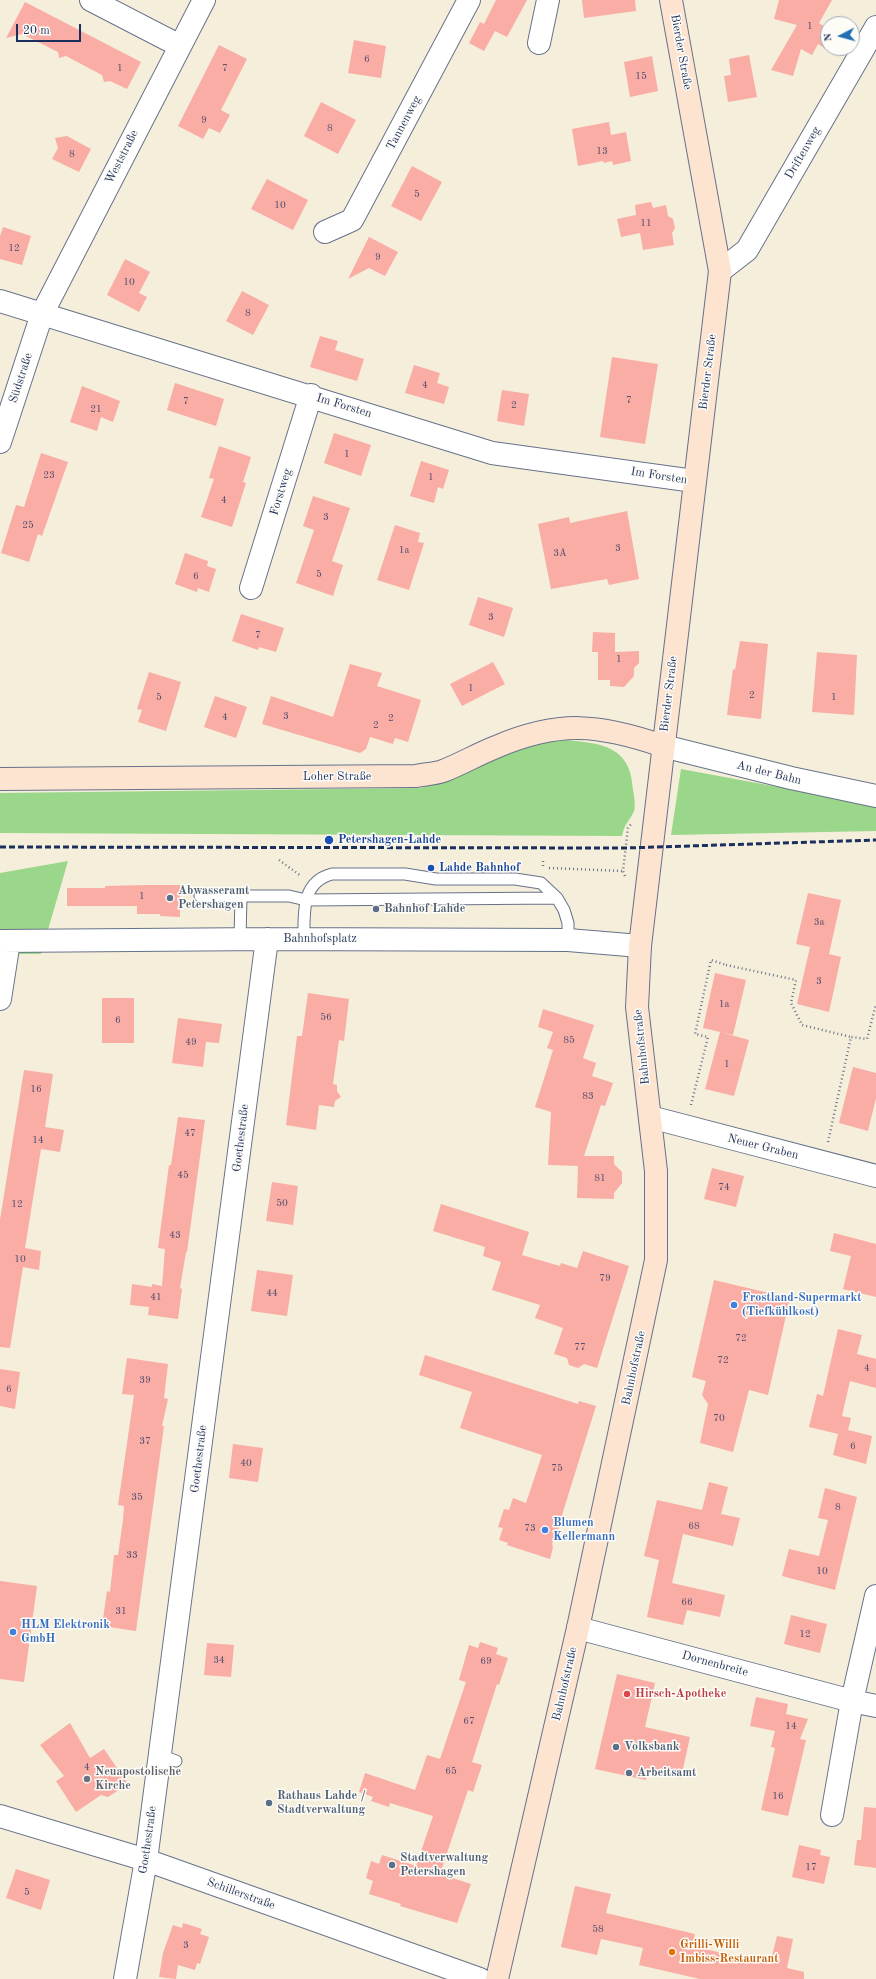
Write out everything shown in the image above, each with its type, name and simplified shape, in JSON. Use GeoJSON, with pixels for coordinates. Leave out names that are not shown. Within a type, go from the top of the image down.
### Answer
{"type":"FeatureCollection","features":[{"type":"Feature","properties":{"kind":"street"},"geometry":{"type":"LineString","coordinates":[[91,0],[180,46]]}},
{"type":"Feature","properties":{"kind":"street","name":"Weststraße"},"geometry":{"type":"LineString","coordinates":[[42,314],[204,0]]}},
{"type":"Feature","properties":{"kind":"street","name":"Tannenweg"},"geometry":{"type":"LineString","coordinates":[[325,232],[352,220],[469,0]]}},
{"type":"Feature","properties":{"kind":"street"},"geometry":{"type":"LineString","coordinates":[[539,43],[548,0]]}},
{"type":"Feature","properties":{"kind":"street","name":"Bierder Straße"},"geometry":{"type":"LineString","coordinates":[[663,746],[720,271],[671,0]]}},
{"type":"Feature","properties":{"kind":"street","name":"Driftenweg"},"geometry":{"type":"LineString","coordinates":[[720,271],[748,250],[876,27]]}},
{"type":"Feature","properties":{"kind":"street","name":"Im Forsten"},"geometry":{"type":"LineString","coordinates":[[0,301],[492,452],[694,481]]}},
{"type":"Feature","properties":{"kind":"street","name":"Südstraße"},"geometry":{"type":"LineString","coordinates":[[0,442],[42,314]]}},
{"type":"Feature","properties":{"kind":"street","name":"Forstweg"},"geometry":{"type":"LineString","coordinates":[[251,588],[311,396]]}},
{"type":"Feature","properties":{"kind":"street","name":"Loher Straße"},"geometry":{"type":"LineString","coordinates":[[0,779],[416,776],[442,771],[496,746],[539,731],[575,727],[609,730],[663,746]]}},
{"type":"Feature","properties":{"kind":"street","name":"An der Bahn"},"geometry":{"type":"LineString","coordinates":[[663,746],[791,778],[876,796]]}},
{"type":"Feature","properties":{"kind":"street","name":"Bahnhofstraße"},"geometry":{"type":"LineString","coordinates":[[497,1979],[578,1628],[656,1260],[656,1171],[637,1007],[640,946],[663,746]]}},
{"type":"Feature","properties":{"kind":"street","name":"Bahnhofsplatz"},"geometry":{"type":"LineString","coordinates":[[4,941],[240,939],[568,940],[640,946]]}},
{"type":"Feature","properties":{"kind":"street","name":"Goethestraße"},"geometry":{"type":"LineString","coordinates":[[125,1979],[146,1860],[168,1758],[267,939]]}},
{"type":"Feature","properties":{"kind":"street"},"geometry":{"type":"LineString","coordinates":[[0,999],[4,941]]}},
{"type":"Feature","properties":{"kind":"street","name":"Neuer Graben"},"geometry":{"type":"LineString","coordinates":[[650,1117],[876,1176]]}},
{"type":"Feature","properties":{"kind":"street"},"geometry":{"type":"LineString","coordinates":[[832,1814],[852,1701],[876,1596]]}},
{"type":"Feature","properties":{"kind":"street","name":"Dornenbreite"},"geometry":{"type":"LineString","coordinates":[[578,1628],[852,1701],[876,1706]]}},
{"type":"Feature","properties":{"kind":"street","name":"Schillerstraße"},"geometry":{"type":"LineString","coordinates":[[0,1816],[146,1860],[480,1979]]}},
{"type":"Feature","properties":{"kind":"lane"},"geometry":{"type":"LineString","coordinates":[[304,940],[304,913],[306,900],[313,885],[321,877],[332,874],[405,874],[436,879],[515,879],[541,883],[557,898],[564,910],[568,923],[568,940]]}},
{"type":"Feature","properties":{"kind":"lane"},"geometry":{"type":"LineString","coordinates":[[200,896],[289,896],[306,900],[557,898]]}},
{"type":"Feature","properties":{"kind":"lane"},"geometry":{"type":"LineString","coordinates":[[240,939],[241,896]]}},
{"type":"Feature","properties":{"kind":"path"},"geometry":{"type":"LineString","coordinates":[[278,860],[313,885]]}},
{"type":"Feature","properties":{"kind":"path"},"geometry":{"type":"LineString","coordinates":[[543,868],[623,871]]}},
{"type":"Feature","properties":{"kind":"path"},"geometry":{"type":"LineString","coordinates":[[686,1127],[708,1037],[695,1034],[711,960],[724,965],[796,980],[791,1003],[802,1025],[851,1037],[867,1039],[876,1004]]}},
{"type":"Feature","properties":{"kind":"path"},"geometry":{"type":"LineString","coordinates":[[823,1162],[851,1037]]}},
{"type":"Feature","properties":{"kind":"green space"},"geometry":{"type":"Polygon","coordinates":[[[564,740],[591,743],[602,746],[612,750],[627,764],[631,775],[635,806],[622,836],[0,833],[0,793],[421,788],[477,766],[525,743],[564,740]]]}},
{"type":"Feature","properties":{"kind":"green space"},"geometry":{"type":"Polygon","coordinates":[[[681,769],[876,805],[876,831],[671,835],[681,769]]]}},
{"type":"Feature","properties":{"kind":"green space"},"geometry":{"type":"Polygon","coordinates":[[[68,861],[41,954],[0,954],[0,873],[68,861]]]}},
{"type":"Feature","properties":{"kind":"building"},"geometry":{"type":"Polygon","coordinates":[[[496,0],[527,0],[507,37],[495,31],[484,51],[469,43],[480,22],[484,24],[496,0]]]}},
{"type":"Feature","properties":{"kind":"building"},"geometry":{"type":"Polygon","coordinates":[[[582,0],[635,0],[636,11],[584,18],[582,0]]]}},
{"type":"Feature","properties":{"kind":"building"},"geometry":{"type":"Polygon","coordinates":[[[779,0],[832,0],[823,16],[820,16],[820,45],[818,44],[812,55],[801,49],[793,76],[771,70],[797,25],[774,19],[779,0]]]}},
{"type":"Feature","properties":{"kind":"building"},"geometry":{"type":"Polygon","coordinates":[[[25,2],[141,62],[127,89],[110,81],[104,82],[102,75],[66,56],[59,58],[58,52],[22,34],[6,38],[25,2]]]}},
{"type":"Feature","properties":{"kind":"building"},"geometry":{"type":"Polygon","coordinates":[[[354,40],[386,46],[381,78],[348,73],[354,40]]]}},
{"type":"Feature","properties":{"kind":"building"},"geometry":{"type":"Polygon","coordinates":[[[219,45],[247,59],[221,110],[230,115],[220,133],[209,128],[203,139],[178,126],[219,45]]]}},
{"type":"Feature","properties":{"kind":"building"},"geometry":{"type":"Polygon","coordinates":[[[749,55],[757,97],[728,102],[724,76],[731,75],[729,59],[749,55]]]}},
{"type":"Feature","properties":{"kind":"building"},"geometry":{"type":"Polygon","coordinates":[[[652,56],[658,91],[630,97],[624,62],[652,56]]]}},
{"type":"Feature","properties":{"kind":"building"},"geometry":{"type":"Polygon","coordinates":[[[321,102],[356,120],[338,154],[304,136],[321,102]]]}},
{"type":"Feature","properties":{"kind":"building"},"geometry":{"type":"Polygon","coordinates":[[[609,122],[611,135],[626,132],[631,161],[613,165],[612,161],[604,163],[603,161],[578,166],[572,129],[609,122]]]}},
{"type":"Feature","properties":{"kind":"building"},"geometry":{"type":"Polygon","coordinates":[[[67,136],[91,149],[79,172],[52,159],[58,148],[55,138],[67,136]]]}},
{"type":"Feature","properties":{"kind":"building"},"geometry":{"type":"Polygon","coordinates":[[[412,166],[442,182],[421,221],[391,206],[412,166]]]}},
{"type":"Feature","properties":{"kind":"building"},"geometry":{"type":"Polygon","coordinates":[[[267,179],[308,200],[293,230],[251,209],[267,179]]]}},
{"type":"Feature","properties":{"kind":"building"},"geometry":{"type":"Polygon","coordinates":[[[651,202],[653,208],[666,205],[668,216],[673,219],[675,228],[672,233],[674,245],[643,250],[640,233],[621,237],[617,219],[636,215],[635,205],[651,202]]]}},
{"type":"Feature","properties":{"kind":"building"},"geometry":{"type":"Polygon","coordinates":[[[3,227],[31,236],[22,265],[0,259],[0,236],[3,227]]]}},
{"type":"Feature","properties":{"kind":"building"},"geometry":{"type":"Polygon","coordinates":[[[369,237],[398,252],[385,276],[369,268],[348,279],[369,237]]]}},
{"type":"Feature","properties":{"kind":"building"},"geometry":{"type":"Polygon","coordinates":[[[125,259],[150,272],[139,293],[147,297],[139,312],[107,295],[125,259]]]}},
{"type":"Feature","properties":{"kind":"building"},"geometry":{"type":"Polygon","coordinates":[[[242,291],[269,305],[253,335],[226,321],[242,291]]]}},
{"type":"Feature","properties":{"kind":"building"},"geometry":{"type":"Polygon","coordinates":[[[320,336],[338,341],[335,350],[364,359],[357,381],[310,367],[320,336]]]}},
{"type":"Feature","properties":{"kind":"building"},"geometry":{"type":"Polygon","coordinates":[[[612,357],[658,364],[645,444],[600,437],[612,357]]]}},
{"type":"Feature","properties":{"kind":"building"},"geometry":{"type":"Polygon","coordinates":[[[414,365],[440,373],[437,383],[449,387],[444,404],[405,393],[414,365]]]}},
{"type":"Feature","properties":{"kind":"building"},"geometry":{"type":"Polygon","coordinates":[[[175,383],[224,399],[216,426],[167,410],[175,383]]]}},
{"type":"Feature","properties":{"kind":"building"},"geometry":{"type":"Polygon","coordinates":[[[82,386],[120,401],[113,422],[101,417],[97,431],[70,422],[82,386]]]}},
{"type":"Feature","properties":{"kind":"building"},"geometry":{"type":"Polygon","coordinates":[[[502,390],[529,394],[524,426],[497,421],[502,390]]]}},
{"type":"Feature","properties":{"kind":"building"},"geometry":{"type":"Polygon","coordinates":[[[334,433],[371,445],[361,476],[324,463],[334,433]]]}},
{"type":"Feature","properties":{"kind":"building"},"geometry":{"type":"Polygon","coordinates":[[[219,446],[251,457],[243,482],[246,483],[232,527],[201,517],[214,479],[209,478],[219,446]]]}},
{"type":"Feature","properties":{"kind":"building"},"geometry":{"type":"Polygon","coordinates":[[[41,453],[68,462],[42,536],[38,534],[29,562],[1,553],[16,505],[24,507],[41,453]]]}},
{"type":"Feature","properties":{"kind":"building"},"geometry":{"type":"Polygon","coordinates":[[[421,461],[449,470],[443,489],[438,487],[434,503],[410,496],[421,461]]]}},
{"type":"Feature","properties":{"kind":"building"},"geometry":{"type":"Polygon","coordinates":[[[313,496],[350,508],[332,561],[343,565],[333,596],[296,583],[314,530],[303,526],[313,496]]]}},
{"type":"Feature","properties":{"kind":"building"},"geometry":{"type":"Polygon","coordinates":[[[627,511],[639,579],[609,585],[607,579],[551,589],[538,524],[569,517],[570,523],[627,511]]]}},
{"type":"Feature","properties":{"kind":"building"},"geometry":{"type":"Polygon","coordinates":[[[395,525],[420,533],[418,542],[424,543],[409,590],[377,580],[395,525]]]}},
{"type":"Feature","properties":{"kind":"building"},"geometry":{"type":"Polygon","coordinates":[[[185,553],[208,561],[207,566],[216,569],[209,592],[198,588],[197,592],[175,584],[185,553]]]}},
{"type":"Feature","properties":{"kind":"building"},"geometry":{"type":"Polygon","coordinates":[[[478,597],[513,608],[504,637],[469,625],[478,597]]]}},
{"type":"Feature","properties":{"kind":"building"},"geometry":{"type":"Polygon","coordinates":[[[241,614],[284,628],[276,652],[259,647],[258,650],[232,641],[241,614]]]}},
{"type":"Feature","properties":{"kind":"building"},"geometry":{"type":"Polygon","coordinates":[[[593,632],[615,633],[615,652],[639,651],[639,663],[634,668],[634,676],[624,687],[610,686],[610,680],[598,680],[598,652],[592,652],[593,632]]]}},
{"type":"Feature","properties":{"kind":"building"},"geometry":{"type":"Polygon","coordinates":[[[740,641],[768,644],[761,719],[727,715],[733,669],[735,670],[740,641]]]}},
{"type":"Feature","properties":{"kind":"building"},"geometry":{"type":"Polygon","coordinates":[[[817,652],[857,655],[854,715],[812,712],[817,652]]]}},
{"type":"Feature","properties":{"kind":"building"},"geometry":{"type":"Polygon","coordinates":[[[493,662],[505,684],[462,706],[450,684],[493,662]]]}},
{"type":"Feature","properties":{"kind":"building"},"geometry":{"type":"Polygon","coordinates":[[[350,664],[382,673],[377,686],[421,700],[408,742],[395,738],[393,744],[370,737],[366,749],[360,753],[262,724],[271,696],[333,717],[350,664]]]}},
{"type":"Feature","properties":{"kind":"building"},"geometry":{"type":"Polygon","coordinates":[[[149,672],[181,682],[166,731],[138,722],[142,710],[137,709],[149,672]]]}},
{"type":"Feature","properties":{"kind":"building"},"geometry":{"type":"Polygon","coordinates":[[[215,696],[247,707],[236,738],[204,727],[215,696]]]}},
{"type":"Feature","properties":{"kind":"building"},"geometry":{"type":"Polygon","coordinates":[[[180,885],[180,917],[160,916],[160,914],[137,914],[137,906],[67,906],[67,888],[105,888],[105,886],[180,885]]]}},
{"type":"Feature","properties":{"kind":"building"},"geometry":{"type":"Polygon","coordinates":[[[808,893],[841,900],[829,954],[841,957],[829,1012],[797,1004],[810,947],[796,944],[808,893]]]}},
{"type":"Feature","properties":{"kind":"building"},"geometry":{"type":"Polygon","coordinates":[[[715,973],[746,980],[733,1035],[703,1028],[715,973]]]}},
{"type":"Feature","properties":{"kind":"building"},"geometry":{"type":"Polygon","coordinates":[[[308,993],[349,999],[344,1041],[339,1040],[333,1084],[337,1085],[337,1091],[341,1097],[335,1101],[334,1107],[319,1105],[316,1130],[286,1125],[297,1036],[302,1036],[308,993]]]}},
{"type":"Feature","properties":{"kind":"building"},"geometry":{"type":"Polygon","coordinates":[[[102,998],[134,998],[134,1043],[102,1043],[102,998]]]}},
{"type":"Feature","properties":{"kind":"building"},"geometry":{"type":"Polygon","coordinates":[[[543,1009],[594,1025],[583,1058],[596,1063],[592,1076],[613,1083],[605,1106],[601,1105],[584,1156],[614,1156],[614,1164],[622,1172],[622,1183],[614,1193],[614,1199],[577,1198],[578,1166],[548,1165],[551,1112],[535,1107],[553,1050],[547,1048],[553,1032],[538,1027],[543,1009]]]}},
{"type":"Feature","properties":{"kind":"building"},"geometry":{"type":"Polygon","coordinates":[[[178,1018],[222,1024],[219,1043],[206,1042],[203,1067],[172,1063],[178,1018]]]}},
{"type":"Feature","properties":{"kind":"building"},"geometry":{"type":"Polygon","coordinates":[[[720,1032],[749,1040],[734,1096],[705,1089],[720,1032]]]}},
{"type":"Feature","properties":{"kind":"building"},"geometry":{"type":"Polygon","coordinates":[[[853,1067],[876,1073],[876,1098],[868,1131],[839,1123],[853,1067]]]}},
{"type":"Feature","properties":{"kind":"building"},"geometry":{"type":"Polygon","coordinates":[[[24,1070],[53,1074],[45,1127],[64,1130],[60,1152],[41,1149],[25,1248],[41,1251],[39,1270],[23,1267],[10,1348],[0,1347],[0,1220],[24,1070]]]}},
{"type":"Feature","properties":{"kind":"building"},"geometry":{"type":"Polygon","coordinates":[[[178,1117],[205,1120],[187,1252],[180,1288],[182,1289],[178,1319],[148,1315],[149,1307],[130,1305],[132,1284],[152,1287],[152,1284],[162,1286],[165,1249],[158,1248],[169,1165],[171,1165],[178,1117]]]}},
{"type":"Feature","properties":{"kind":"building"},"geometry":{"type":"Polygon","coordinates":[[[712,1168],[744,1176],[736,1207],[704,1199],[712,1168]]]}},
{"type":"Feature","properties":{"kind":"building"},"geometry":{"type":"Polygon","coordinates":[[[272,1182],[298,1186],[293,1225],[266,1221],[272,1182]]]}},
{"type":"Feature","properties":{"kind":"building"},"geometry":{"type":"Polygon","coordinates":[[[441,1204],[529,1232],[522,1255],[560,1266],[561,1263],[577,1268],[583,1251],[629,1266],[597,1368],[584,1364],[578,1368],[569,1365],[567,1358],[554,1354],[563,1328],[535,1318],[540,1305],[492,1290],[501,1262],[483,1256],[485,1247],[433,1231],[441,1204]]]}},
{"type":"Feature","properties":{"kind":"building"},"geometry":{"type":"Polygon","coordinates":[[[834,1233],[876,1244],[876,1297],[843,1289],[851,1256],[830,1251],[834,1233]]]}},
{"type":"Feature","properties":{"kind":"building"},"geometry":{"type":"Polygon","coordinates":[[[257,1270],[293,1275],[287,1316],[251,1311],[257,1270]]]}},
{"type":"Feature","properties":{"kind":"building"},"geometry":{"type":"Polygon","coordinates":[[[714,1280],[790,1298],[768,1395],[749,1390],[733,1452],[700,1443],[708,1404],[702,1395],[706,1381],[692,1377],[714,1280]]]}},
{"type":"Feature","properties":{"kind":"building"},"geometry":{"type":"Polygon","coordinates":[[[838,1329],[862,1335],[857,1354],[876,1359],[876,1388],[850,1381],[842,1416],[851,1418],[848,1430],[872,1436],[866,1464],[833,1455],[838,1434],[809,1427],[817,1394],[823,1396],[838,1329]]]}},
{"type":"Feature","properties":{"kind":"building"},"geometry":{"type":"Polygon","coordinates":[[[425,1355],[578,1404],[579,1401],[596,1406],[562,1515],[564,1515],[552,1544],[553,1547],[550,1559],[507,1545],[508,1543],[499,1540],[503,1528],[498,1527],[504,1509],[509,1510],[513,1498],[526,1503],[542,1455],[460,1428],[472,1392],[419,1375],[425,1355]]]}},
{"type":"Feature","properties":{"kind":"building"},"geometry":{"type":"Polygon","coordinates":[[[127,1358],[168,1364],[164,1398],[168,1399],[162,1426],[164,1426],[136,1631],[102,1626],[107,1591],[110,1592],[114,1555],[118,1555],[123,1520],[124,1506],[118,1505],[134,1395],[122,1394],[127,1358]]]}},
{"type":"Feature","properties":{"kind":"building"},"geometry":{"type":"Polygon","coordinates":[[[0,1369],[20,1372],[15,1409],[0,1406],[0,1369]]]}},
{"type":"Feature","properties":{"kind":"building"},"geometry":{"type":"Polygon","coordinates":[[[233,1444],[263,1448],[258,1482],[229,1478],[233,1444]]]}},
{"type":"Feature","properties":{"kind":"building"},"geometry":{"type":"Polygon","coordinates":[[[709,1482],[728,1487],[721,1514],[740,1518],[733,1546],[683,1534],[672,1583],[725,1595],[720,1617],[687,1610],[683,1625],[647,1617],[659,1560],[644,1556],[657,1500],[702,1510],[709,1482]]]}},
{"type":"Feature","properties":{"kind":"building"},"geometry":{"type":"Polygon","coordinates":[[[825,1488],[857,1497],[835,1590],[782,1576],[789,1549],[819,1556],[828,1520],[818,1518],[825,1488]]]}},
{"type":"Feature","properties":{"kind":"building"},"geometry":{"type":"Polygon","coordinates":[[[0,1581],[37,1586],[24,1682],[0,1679],[0,1581]]]}},
{"type":"Feature","properties":{"kind":"building"},"geometry":{"type":"Polygon","coordinates":[[[791,1615],[827,1624],[820,1653],[784,1644],[791,1615]]]}},
{"type":"Feature","properties":{"kind":"building"},"geometry":{"type":"Polygon","coordinates":[[[480,1642],[498,1648],[496,1654],[508,1658],[499,1685],[497,1684],[472,1762],[482,1765],[473,1792],[468,1790],[440,1874],[471,1884],[457,1923],[400,1906],[401,1904],[369,1894],[373,1881],[366,1878],[371,1861],[379,1864],[382,1855],[416,1866],[433,1816],[390,1803],[389,1807],[371,1801],[373,1797],[359,1792],[365,1773],[415,1790],[427,1755],[440,1759],[466,1682],[459,1680],[469,1645],[478,1648],[480,1642]]]}},
{"type":"Feature","properties":{"kind":"building"},"geometry":{"type":"Polygon","coordinates":[[[207,1643],[234,1645],[231,1677],[204,1675],[207,1643]]]}},
{"type":"Feature","properties":{"kind":"building"},"geometry":{"type":"Polygon","coordinates":[[[617,1674],[655,1683],[645,1727],[690,1737],[681,1778],[648,1771],[646,1780],[595,1769],[617,1674]]]}},
{"type":"Feature","properties":{"kind":"building"},"geometry":{"type":"Polygon","coordinates":[[[756,1697],[788,1704],[786,1714],[808,1719],[800,1739],[806,1740],[788,1816],[761,1810],[775,1748],[771,1747],[775,1731],[750,1726],[756,1697]]]}},
{"type":"Feature","properties":{"kind":"building"},"geometry":{"type":"Polygon","coordinates":[[[70,1723],[90,1758],[104,1749],[128,1784],[108,1797],[101,1795],[76,1812],[56,1781],[64,1776],[40,1745],[70,1723]]]}},
{"type":"Feature","properties":{"kind":"building"},"geometry":{"type":"Polygon","coordinates":[[[864,1807],[876,1808],[876,1868],[854,1865],[857,1840],[861,1840],[864,1807]]]}},
{"type":"Feature","properties":{"kind":"building"},"geometry":{"type":"Polygon","coordinates":[[[799,1845],[821,1850],[820,1855],[830,1857],[824,1884],[792,1877],[799,1845]]]}},
{"type":"Feature","properties":{"kind":"building"},"geometry":{"type":"Polygon","coordinates":[[[16,1869],[50,1880],[41,1910],[6,1898],[16,1869]]]}},
{"type":"Feature","properties":{"kind":"building"},"geometry":{"type":"Polygon","coordinates":[[[575,1886],[611,1894],[606,1913],[695,1934],[692,1946],[770,1964],[777,1936],[793,1939],[787,1968],[804,1972],[804,1979],[700,1979],[639,1965],[643,1948],[601,1939],[597,1955],[561,1947],[575,1886]]]}},
{"type":"Feature","properties":{"kind":"building"},"geometry":{"type":"Polygon","coordinates":[[[183,1923],[202,1929],[200,1934],[209,1937],[200,1964],[197,1963],[195,1970],[178,1965],[176,1979],[159,1977],[163,1953],[173,1925],[182,1928],[183,1923]]]}},
{"type":"Feature","properties":{"kind":"railway"},"geometry":{"type":"LineString","coordinates":[[0,847],[626,848],[876,840]]}},
{"type":"Feature","properties":{"kind":"place","name":"Petershagen-Lahde"},"geometry":{"type":"Point","coordinates":[329,840]}},
{"type":"Feature","properties":{"kind":"place","name":"Lahde Bahnhof"},"geometry":{"type":"Point","coordinates":[431,868]}},
{"type":"Feature","properties":{"kind":"place","name":"Abwasseramt Petershagen"},"geometry":{"type":"Point","coordinates":[170,898]}},
{"type":"Feature","properties":{"kind":"place","name":"Bahnhof Lahde"},"geometry":{"type":"Point","coordinates":[376,909]}},
{"type":"Feature","properties":{"kind":"place","name":"Frostland-Supermarkt (Tiefkühlkost)"},"geometry":{"type":"Point","coordinates":[734,1305]}},
{"type":"Feature","properties":{"kind":"place","name":"Blumen Kellermann"},"geometry":{"type":"Point","coordinates":[545,1530]}},
{"type":"Feature","properties":{"kind":"place","name":"HLM Elektronik GmbH"},"geometry":{"type":"Point","coordinates":[13,1632]}},
{"type":"Feature","properties":{"kind":"place","name":"Hirsch-Apotheke"},"geometry":{"type":"Point","coordinates":[627,1694]}},
{"type":"Feature","properties":{"kind":"place","name":"Volksbank"},"geometry":{"type":"Point","coordinates":[616,1747]}},
{"type":"Feature","properties":{"kind":"place","name":"Arbeitsamt"},"geometry":{"type":"Point","coordinates":[629,1773]}},
{"type":"Feature","properties":{"kind":"place","name":"Neuapostolische Kirche"},"geometry":{"type":"Point","coordinates":[87,1779]}},
{"type":"Feature","properties":{"kind":"place","name":"Rathaus Lahde / Stadtverwaltung"},"geometry":{"type":"Point","coordinates":[269,1803]}},
{"type":"Feature","properties":{"kind":"place","name":"Stadtverwaltung Petershagen"},"geometry":{"type":"Point","coordinates":[392,1865]}},
{"type":"Feature","properties":{"kind":"place","name":"Grilli-Willi Imbiss-Restaurant"},"geometry":{"type":"Point","coordinates":[672,1952]}}]}
